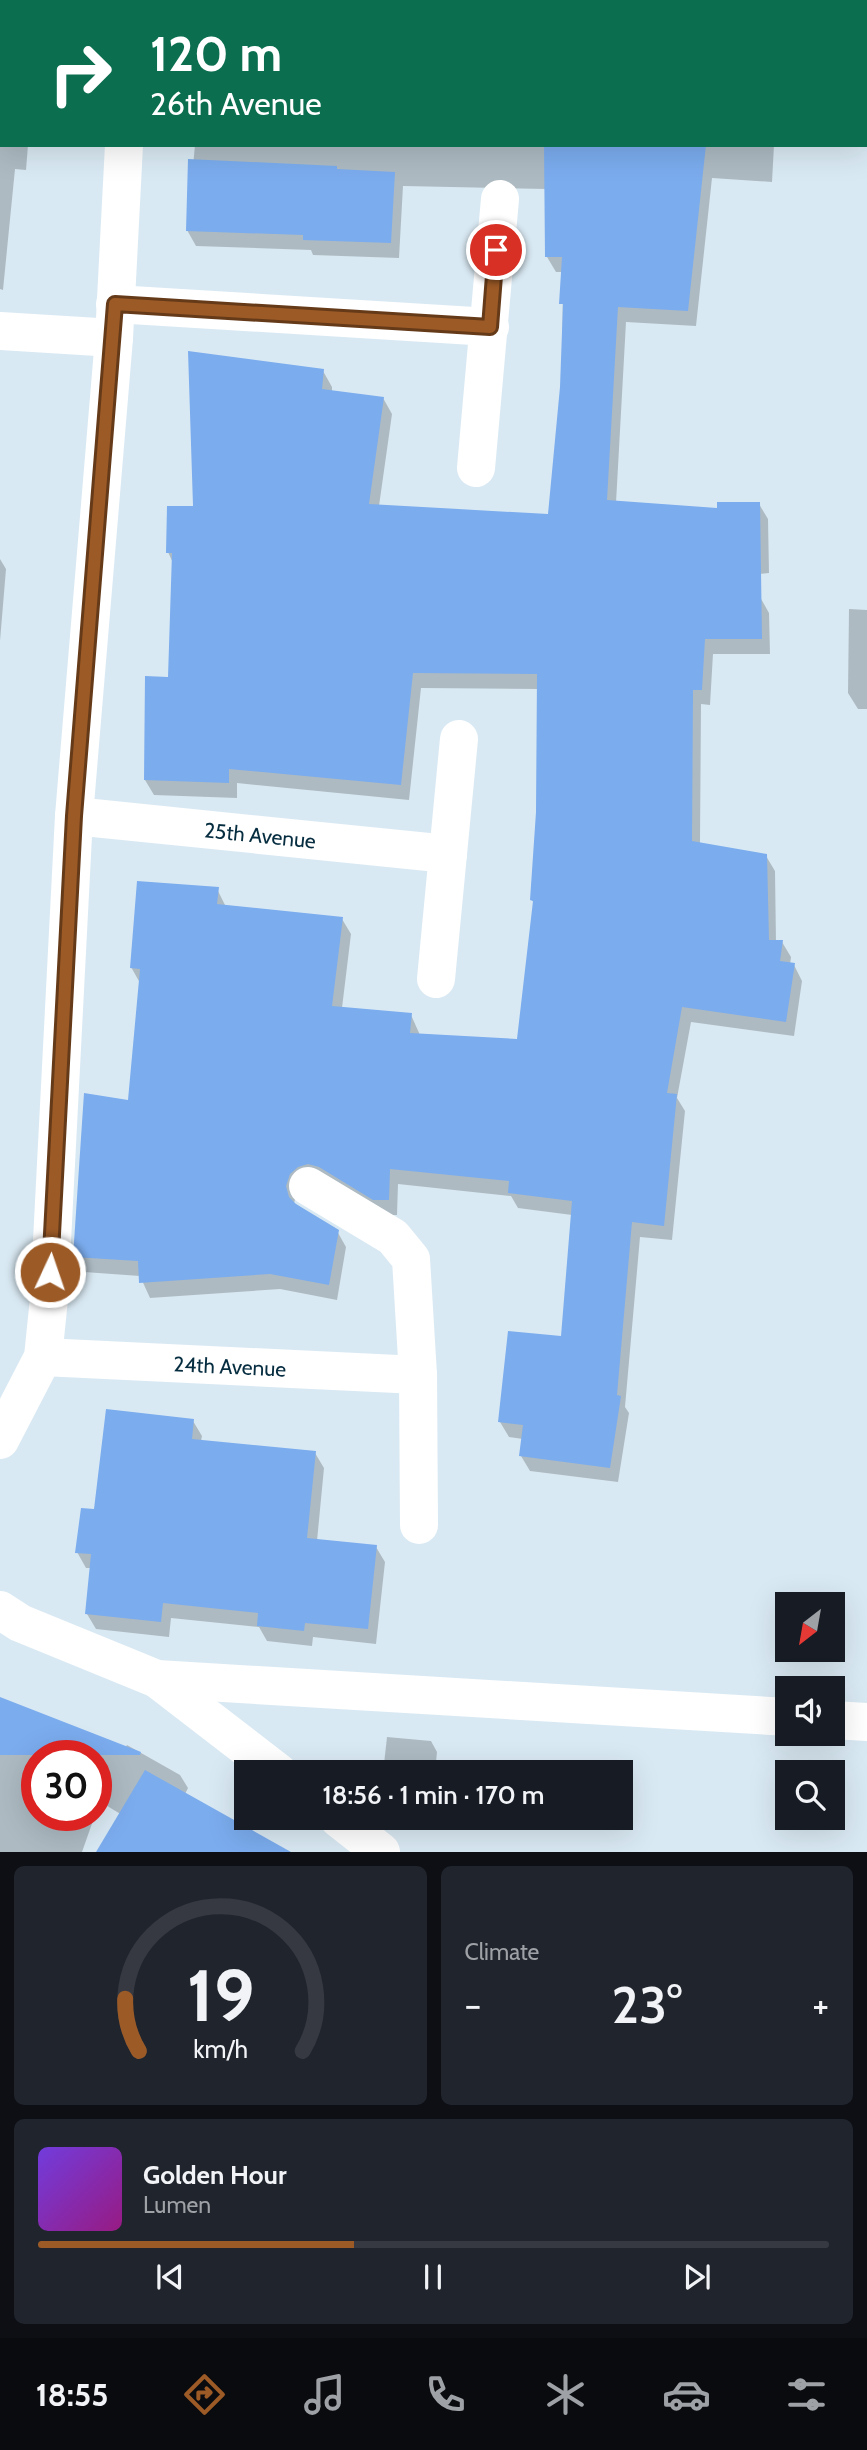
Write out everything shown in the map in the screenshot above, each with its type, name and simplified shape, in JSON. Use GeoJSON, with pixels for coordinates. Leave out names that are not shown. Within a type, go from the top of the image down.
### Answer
{"type":"FeatureCollection","features":[{"type":"Feature","properties":{"kind":"street"},"geometry":{"type":"LineString","coordinates":[[0,1440],[43,1357],[50,1286],[74,816],[114,321],[124,147]]}},
{"type":"Feature","properties":{"kind":"street"},"geometry":{"type":"LineString","coordinates":[[476,468],[500,199]]}},
{"type":"Feature","properties":{"kind":"street"},"geometry":{"type":"LineString","coordinates":[[0,331],[114,321],[490,327]]}},
{"type":"Feature","properties":{"kind":"street"},"geometry":{"type":"LineString","coordinates":[[436,979],[459,739]]}},
{"type":"Feature","properties":{"kind":"street","name":"25th Avenue"},"geometry":{"type":"LineString","coordinates":[[74,816],[448,854]]}},
{"type":"Feature","properties":{"kind":"street"},"geometry":{"type":"LineString","coordinates":[[308,1186],[393,1237],[411,1259],[418,1375],[419,1525]]}},
{"type":"Feature","properties":{"kind":"street","name":"24th Avenue"},"geometry":{"type":"LineString","coordinates":[[43,1357],[418,1375]]}},
{"type":"Feature","properties":{"kind":"street"},"geometry":{"type":"LineString","coordinates":[[0,1610],[20,1623],[157,1679],[262,1760]]}},
{"type":"Feature","properties":{"kind":"street"},"geometry":{"type":"LineString","coordinates":[[157,1679],[775,1716]]}},
{"type":"Feature","properties":{"kind":"street"},"geometry":{"type":"LineString","coordinates":[[845,1721],[867,1722]]}},
{"type":"Feature","properties":{"kind":"street"},"geometry":{"type":"LineString","coordinates":[[353,1830],[381,1852]]}},
{"type":"Feature","properties":{"kind":"building"},"geometry":{"type":"Polygon","coordinates":[[[544,147],[706,147],[688,311],[618,307],[607,500],[717,508],[717,502],[760,502],[762,639],[705,639],[702,690],[693,690],[692,841],[767,854],[769,940],[783,940],[780,961],[795,963],[786,1022],[682,1007],[667,1093],[677,1094],[664,1226],[632,1222],[617,1395],[621,1396],[610,1468],[519,1456],[523,1425],[498,1422],[508,1331],[561,1336],[572,1201],[508,1193],[509,1181],[390,1169],[389,1200],[373,1200],[319,1167],[308,1164],[298,1167],[290,1174],[286,1186],[289,1197],[296,1204],[339,1230],[329,1285],[270,1274],[139,1283],[138,1261],[73,1257],[84,1093],[128,1100],[140,969],[130,968],[137,881],[219,887],[217,904],[343,917],[332,1006],[412,1013],[410,1033],[517,1039],[533,901],[530,900],[536,812],[537,674],[413,673],[401,785],[229,769],[229,783],[144,780],[145,676],[168,677],[172,553],[166,553],[167,506],[193,506],[188,351],[324,369],[322,389],[384,397],[369,504],[548,514],[560,387],[563,304],[559,304],[562,257],[545,257],[544,147]]]}},
{"type":"Feature","properties":{"kind":"building"},"geometry":{"type":"Polygon","coordinates":[[[188,159],[337,166],[337,169],[395,172],[391,243],[303,240],[303,235],[186,231],[188,159]]]}},
{"type":"Feature","properties":{"kind":"building"},"geometry":{"type":"Polygon","coordinates":[[[106,1409],[194,1419],[192,1439],[316,1451],[307,1538],[377,1545],[368,1629],[305,1623],[304,1631],[257,1626],[258,1613],[163,1603],[161,1622],[85,1614],[91,1554],[75,1553],[81,1508],[94,1509],[106,1409]]]}},
{"type":"Feature","properties":{"kind":"building"},"geometry":{"type":"Polygon","coordinates":[[[0,1697],[110,1740],[21,1740],[21,1755],[0,1755],[0,1697]]]}},
{"type":"Feature","properties":{"kind":"building"},"geometry":{"type":"Polygon","coordinates":[[[112,1741],[141,1752],[140,1755],[112,1755],[112,1741]]]}},
{"type":"Feature","properties":{"kind":"building"},"geometry":{"type":"Polygon","coordinates":[[[145,1770],[234,1820],[234,1830],[252,1830],[291,1852],[96,1852],[109,1831],[112,1831],[112,1825],[145,1770]]]}},
{"type":"Feature","properties":{"kind":"route"},"geometry":{"type":"LineString","coordinates":[[50,1272],[74,816],[115,304],[490,327],[496,250]]}}]}
